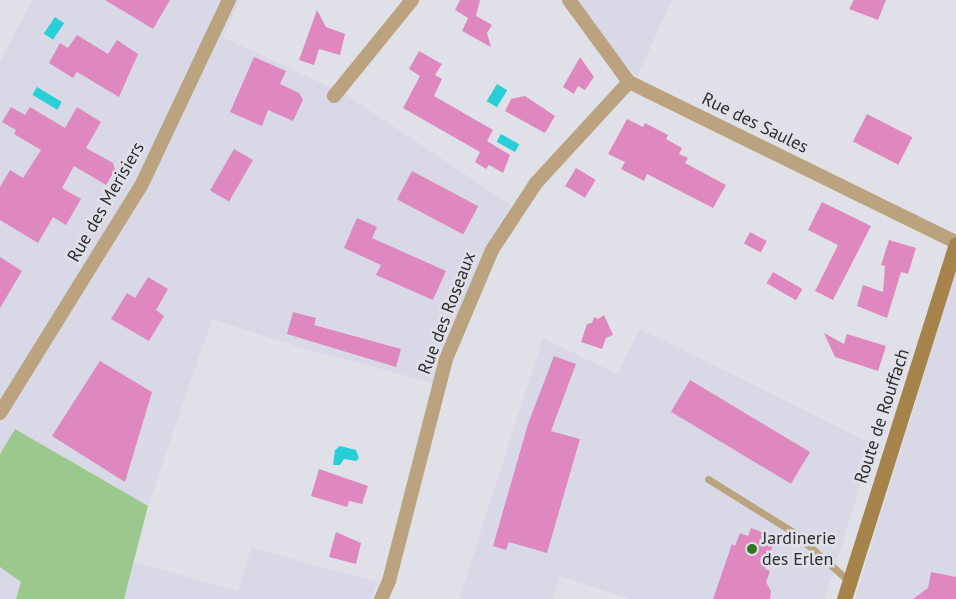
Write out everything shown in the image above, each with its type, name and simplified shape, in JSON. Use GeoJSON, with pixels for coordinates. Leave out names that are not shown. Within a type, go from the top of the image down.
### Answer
{"type":"FeatureCollection","features":[{"type":"Feature","properties":{"kind":"main road","name":"Route de Rouffach"},"geometry":{"type":"LineString","coordinates":[[844,599],[956,243]]}},
{"type":"Feature","properties":{"kind":"street","name":"Rue des Merisiers"},"geometry":{"type":"LineString","coordinates":[[0,414],[141,186],[229,0]]}},
{"type":"Feature","properties":{"kind":"street"},"geometry":{"type":"LineString","coordinates":[[334,96],[412,0]]}},
{"type":"Feature","properties":{"kind":"street","name":"Rue des Saules"},"geometry":{"type":"LineString","coordinates":[[569,0],[628,82],[956,243]]}},
{"type":"Feature","properties":{"kind":"street","name":"Rue des Roseaux"},"geometry":{"type":"LineString","coordinates":[[381,599],[389,581],[446,359],[492,250],[536,183],[628,82]]}},
{"type":"Feature","properties":{"kind":"lane"},"geometry":{"type":"LineString","coordinates":[[708,479],[793,532],[850,581]]}},
{"type":"Feature","properties":{"kind":"shaded area"},"geometry":{"type":"Polygon","coordinates":[[[32,0],[240,0],[223,37],[345,94],[511,205],[483,252],[434,383],[308,350],[212,319],[148,506],[15,430],[0,454],[0,62],[32,0]]]}},
{"type":"Feature","properties":{"kind":"shaded area"},"geometry":{"type":"Polygon","coordinates":[[[572,0],[672,0],[637,77],[572,0]]]}},
{"type":"Feature","properties":{"kind":"shaded area"},"geometry":{"type":"Polygon","coordinates":[[[956,270],[956,599],[855,599],[956,270]]]}},
{"type":"Feature","properties":{"kind":"shaded area"},"geometry":{"type":"Polygon","coordinates":[[[640,329],[873,444],[825,599],[630,599],[560,576],[553,599],[459,599],[543,338],[617,374],[640,329]]]}},
{"type":"Feature","properties":{"kind":"shaded area"},"geometry":{"type":"Polygon","coordinates":[[[251,548],[378,582],[371,599],[124,599],[134,562],[238,591],[251,548]]]}},
{"type":"Feature","properties":{"kind":"shaded area"},"geometry":{"type":"Polygon","coordinates":[[[0,567],[21,582],[16,599],[0,599],[0,567]]]}},
{"type":"Feature","properties":{"kind":"green space"},"geometry":{"type":"Polygon","coordinates":[[[15,429],[148,506],[124,599],[16,599],[21,582],[0,567],[0,454],[15,429]]]}},
{"type":"Feature","properties":{"kind":"water"},"geometry":{"type":"Polygon","coordinates":[[[55,17],[64,23],[53,40],[44,34],[55,17]]]}},
{"type":"Feature","properties":{"kind":"water"},"geometry":{"type":"Polygon","coordinates":[[[497,84],[507,90],[497,107],[487,101],[497,84]]]}},
{"type":"Feature","properties":{"kind":"water"},"geometry":{"type":"Polygon","coordinates":[[[37,87],[62,102],[57,110],[32,95],[37,87]]]}},
{"type":"Feature","properties":{"kind":"water"},"geometry":{"type":"Polygon","coordinates":[[[501,134],[519,144],[515,152],[497,142],[501,134]]]}},
{"type":"Feature","properties":{"kind":"water"},"geometry":{"type":"Polygon","coordinates":[[[340,446],[356,450],[359,458],[356,461],[344,459],[340,465],[333,465],[335,450],[340,446]]]}},
{"type":"Feature","properties":{"kind":"building"},"geometry":{"type":"Polygon","coordinates":[[[105,0],[170,0],[153,29],[105,0]]]}},
{"type":"Feature","properties":{"kind":"building"},"geometry":{"type":"Polygon","coordinates":[[[460,0],[480,0],[476,16],[492,25],[487,33],[491,47],[462,31],[468,18],[455,10],[460,0]]]}},
{"type":"Feature","properties":{"kind":"building"},"geometry":{"type":"Polygon","coordinates":[[[854,0],[886,0],[878,20],[849,9],[854,0]]]}},
{"type":"Feature","properties":{"kind":"building"},"geometry":{"type":"Polygon","coordinates":[[[317,10],[326,27],[345,34],[340,55],[319,49],[314,65],[299,60],[317,10]]]}},
{"type":"Feature","properties":{"kind":"building"},"geometry":{"type":"Polygon","coordinates":[[[77,35],[108,54],[117,40],[138,54],[119,97],[77,72],[73,78],[49,63],[60,43],[68,48],[77,35]]]}},
{"type":"Feature","properties":{"kind":"building"},"geometry":{"type":"Polygon","coordinates":[[[419,51],[442,64],[435,75],[442,79],[434,96],[493,130],[487,141],[510,155],[503,173],[489,165],[486,169],[475,162],[480,152],[403,108],[420,76],[409,69],[419,51]]]}},
{"type":"Feature","properties":{"kind":"building"},"geometry":{"type":"Polygon","coordinates":[[[254,57],[286,71],[280,84],[299,93],[303,100],[293,121],[268,110],[262,126],[230,112],[254,57]]]}},
{"type":"Feature","properties":{"kind":"building"},"geometry":{"type":"Polygon","coordinates":[[[580,57],[594,77],[585,90],[578,86],[574,94],[563,87],[580,57]]]}},
{"type":"Feature","properties":{"kind":"building"},"geometry":{"type":"Polygon","coordinates":[[[525,96],[555,116],[545,133],[505,111],[511,99],[525,96]]]}},
{"type":"Feature","properties":{"kind":"building"},"geometry":{"type":"Polygon","coordinates":[[[11,107],[25,115],[30,107],[65,128],[77,107],[101,122],[86,148],[113,163],[115,170],[106,185],[74,166],[62,188],[81,199],[66,225],[53,217],[38,243],[0,220],[0,187],[10,170],[23,178],[41,150],[14,134],[16,130],[2,122],[11,107]]]}},
{"type":"Feature","properties":{"kind":"building"},"geometry":{"type":"Polygon","coordinates":[[[867,114],[912,137],[898,165],[853,142],[867,114]]]}},
{"type":"Feature","properties":{"kind":"building"},"geometry":{"type":"Polygon","coordinates":[[[627,119],[643,127],[645,123],[668,135],[666,139],[682,148],[679,154],[688,158],[685,163],[726,185],[713,208],[647,174],[644,181],[621,169],[625,162],[608,154],[627,119]]]}},
{"type":"Feature","properties":{"kind":"building"},"geometry":{"type":"Polygon","coordinates":[[[234,149],[253,160],[229,202],[210,191],[234,149]]]}},
{"type":"Feature","properties":{"kind":"building"},"geometry":{"type":"Polygon","coordinates":[[[576,168],[596,180],[585,198],[565,186],[576,168]]]}},
{"type":"Feature","properties":{"kind":"building"},"geometry":{"type":"Polygon","coordinates":[[[412,171],[478,206],[463,234],[397,199],[412,171]]]}},
{"type":"Feature","properties":{"kind":"building"},"geometry":{"type":"Polygon","coordinates":[[[822,202],[871,226],[833,300],[815,291],[838,245],[808,230],[822,202]]]}},
{"type":"Feature","properties":{"kind":"building"},"geometry":{"type":"Polygon","coordinates":[[[357,218],[377,227],[372,238],[446,271],[433,300],[376,275],[381,265],[344,248],[357,218]]]}},
{"type":"Feature","properties":{"kind":"building"},"geometry":{"type":"Polygon","coordinates":[[[750,232],[767,241],[761,252],[744,243],[750,232]]]}},
{"type":"Feature","properties":{"kind":"building"},"geometry":{"type":"Polygon","coordinates":[[[889,240],[916,248],[908,274],[901,272],[887,318],[857,306],[863,285],[883,292],[885,266],[881,265],[889,240]]]}},
{"type":"Feature","properties":{"kind":"building"},"geometry":{"type":"Polygon","coordinates":[[[0,257],[22,271],[0,308],[0,257]]]}},
{"type":"Feature","properties":{"kind":"building"},"geometry":{"type":"Polygon","coordinates":[[[773,272],[802,289],[796,300],[766,283],[773,272]]]}},
{"type":"Feature","properties":{"kind":"building"},"geometry":{"type":"Polygon","coordinates":[[[148,277],[168,289],[156,310],[164,316],[149,341],[111,319],[127,293],[135,298],[148,277]]]}},
{"type":"Feature","properties":{"kind":"building"},"geometry":{"type":"Polygon","coordinates":[[[293,312],[316,318],[314,325],[401,349],[396,367],[287,334],[293,312]]]}},
{"type":"Feature","properties":{"kind":"building"},"geometry":{"type":"Polygon","coordinates":[[[604,315],[613,335],[606,338],[602,349],[581,342],[587,324],[592,323],[594,317],[598,319],[604,315]]]}},
{"type":"Feature","properties":{"kind":"building"},"geometry":{"type":"Polygon","coordinates":[[[824,333],[844,344],[847,334],[886,346],[878,371],[835,357],[824,333]]]}},
{"type":"Feature","properties":{"kind":"building"},"geometry":{"type":"Polygon","coordinates":[[[554,356],[576,364],[551,431],[580,439],[547,553],[509,542],[506,550],[493,546],[528,424],[554,356]]]}},
{"type":"Feature","properties":{"kind":"building"},"geometry":{"type":"Polygon","coordinates":[[[100,361],[152,392],[125,482],[52,436],[100,361]]]}},
{"type":"Feature","properties":{"kind":"building"},"geometry":{"type":"Polygon","coordinates":[[[690,380],[810,452],[791,484],[671,412],[690,380]]]}},
{"type":"Feature","properties":{"kind":"building"},"geometry":{"type":"Polygon","coordinates":[[[319,469],[368,486],[362,504],[349,501],[347,507],[311,496],[319,469]]]}},
{"type":"Feature","properties":{"kind":"building"},"geometry":{"type":"Polygon","coordinates":[[[751,528],[767,534],[765,541],[773,545],[765,569],[770,571],[766,582],[771,591],[770,599],[713,599],[732,544],[735,546],[740,533],[748,536],[751,528]]]}},
{"type":"Feature","properties":{"kind":"building"},"geometry":{"type":"Polygon","coordinates":[[[336,532],[361,543],[356,564],[329,557],[336,532]]]}},
{"type":"Feature","properties":{"kind":"building"},"geometry":{"type":"Polygon","coordinates":[[[931,572],[956,577],[956,599],[913,599],[928,588],[931,572]]]}},
{"type":"Feature","properties":{"kind":"place","name":"Jardinerie des Erlen"},"geometry":{"type":"Point","coordinates":[752,549]}}]}
